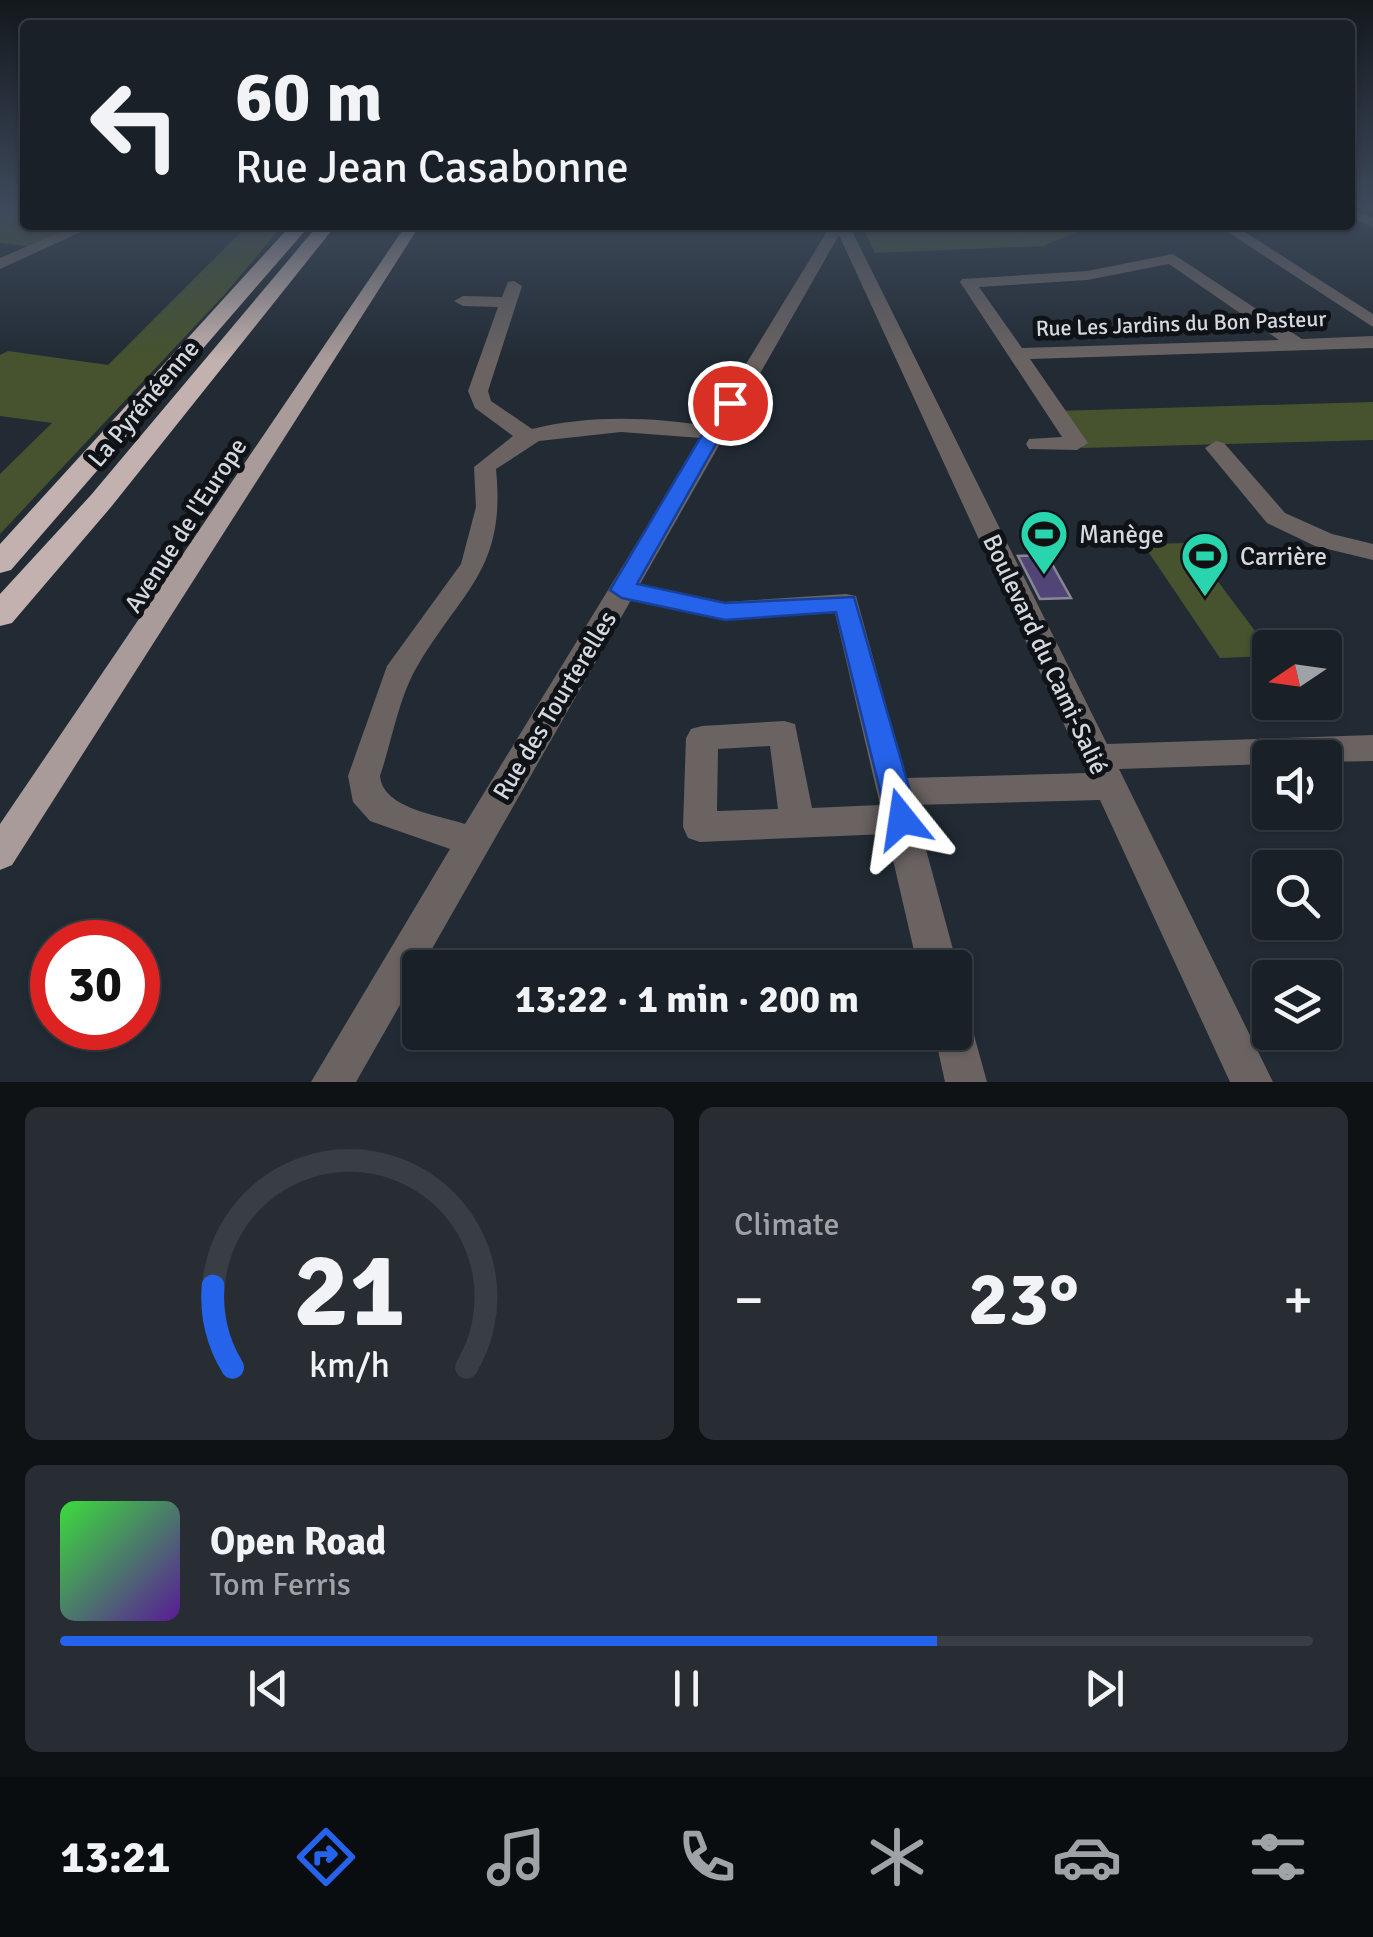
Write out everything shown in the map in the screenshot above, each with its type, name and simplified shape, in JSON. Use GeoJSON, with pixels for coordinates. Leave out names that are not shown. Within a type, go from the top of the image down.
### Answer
{"type":"FeatureCollection","features":[{"type":"Feature","properties":{"kind":"highway","name":"La Pyrénéenne"},"geometry":{"type":"LineString","coordinates":[[0,562],[270,260]]}},
{"type":"Feature","properties":{"kind":"highway","name":"La Pyrénéenne"},"geometry":{"type":"LineString","coordinates":[[0,615],[101,501],[299,260]]}},
{"type":"Feature","properties":{"kind":"main road","name":"Avenue de l'Europe"},"geometry":{"type":"LineString","coordinates":[[0,854],[390,260]]}},
{"type":"Feature","properties":{"kind":"street","name":"Rue des Tourterelles"},"geometry":{"type":"LineString","coordinates":[[332,1082],[712,433],[818,260]]}},
{"type":"Feature","properties":{"kind":"street","name":"Boulevard du Cami-Salié"},"geometry":{"type":"LineString","coordinates":[[857,260],[1252,1082]]}},
{"type":"Feature","properties":{"kind":"street"},"geometry":{"type":"LineString","coordinates":[[1017,354],[968,282],[1108,273],[1142,260]]}},
{"type":"Feature","properties":{"kind":"street"},"geometry":{"type":"LineString","coordinates":[[1175,260],[1299,345]]}},
{"type":"Feature","properties":{"kind":"street"},"geometry":{"type":"LineString","coordinates":[[1279,260],[1373,322]]}},
{"type":"Feature","properties":{"kind":"street"},"geometry":{"type":"LineString","coordinates":[[462,300],[511,294],[478,391],[482,404],[528,436]]}},
{"type":"Feature","properties":{"kind":"street","name":"Rue Les Jardins du Bon Pasteur"},"geometry":{"type":"LineString","coordinates":[[1017,354],[1373,342]]}},
{"type":"Feature","properties":{"kind":"street","name":"Rue Les Jardins du Bon Pasteur"},"geometry":{"type":"LineString","coordinates":[[1017,354],[1077,443],[1037,444]]}},
{"type":"Feature","properties":{"kind":"street"},"geometry":{"type":"LineString","coordinates":[[474,842],[382,811],[365,792],[364,776],[402,666],[474,566],[488,506],[485,467],[528,436],[559,430],[619,428],[712,433]]}},
{"type":"Feature","properties":{"kind":"street"},"geometry":{"type":"LineString","coordinates":[[1216,448],[1276,518],[1324,540],[1373,552]]}},
{"type":"Feature","properties":{"kind":"street"},"geometry":{"type":"LineString","coordinates":[[622,590],[725,611],[846,603],[934,950]]}},
{"type":"Feature","properties":{"kind":"street"},"geometry":{"type":"LineString","coordinates":[[797,823],[1102,771],[1373,748]]}},
{"type":"Feature","properties":{"kind":"street"},"geometry":{"type":"LineString","coordinates":[[958,1050],[966,1082]]}},
{"type":"Feature","properties":{"kind":"green space"},"geometry":{"type":"Polygon","coordinates":[[[213,260],[253,260],[0,534],[0,474],[52,423],[0,416],[0,355],[8,351],[108,365],[213,260]]]}},
{"type":"Feature","properties":{"kind":"green space"},"geometry":{"type":"Polygon","coordinates":[[[1373,402],[1373,440],[1082,448],[1055,411],[1373,402]]]}},
{"type":"Feature","properties":{"kind":"green space","name":"Carrière"},"geometry":{"type":"Polygon","coordinates":[[[1189,543],[1254,630],[1252,657],[1220,658],[1143,544],[1189,543]]]}},
{"type":"Feature","properties":{"kind":"building","name":"Manège"},"geometry":{"type":"Polygon","coordinates":[[[1047,555],[1071,598],[1040,599],[1018,556],[1047,555]]]}},
{"type":"Feature","properties":{"kind":"place","name":"Manège"},"geometry":{"type":"Point","coordinates":[1044,576]}},
{"type":"Feature","properties":{"kind":"place","name":"Carrière"},"geometry":{"type":"Point","coordinates":[1205,598]}},
{"type":"Feature","properties":{"kind":"route"},"geometry":{"type":"LineString","coordinates":[[730,403],[622,590],[725,611],[846,603],[902,819]]}}]}
